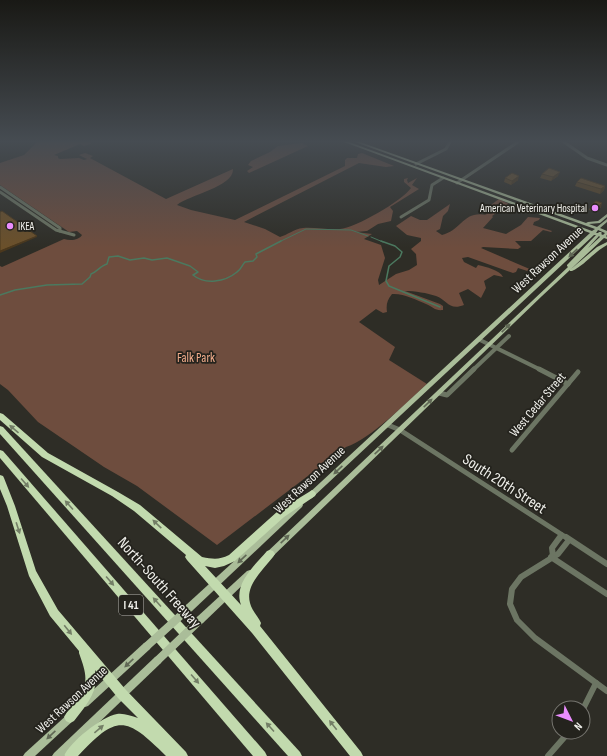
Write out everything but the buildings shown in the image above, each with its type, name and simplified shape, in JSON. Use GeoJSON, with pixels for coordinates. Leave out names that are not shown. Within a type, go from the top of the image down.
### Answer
{"type":"FeatureCollection","features":[{"type":"Feature","properties":{"kind":"highway"},"geometry":{"type":"LineString","coordinates":[[0,416],[45,455],[128,502],[144,513],[200,560],[210,564],[224,562],[232,558],[281,514],[312,494]]}},
{"type":"Feature","properties":{"kind":"highway","name":"North-South Freeway"},"geometry":{"type":"LineString","coordinates":[[0,429],[296,756]]}},
{"type":"Feature","properties":{"kind":"highway","name":"I 41"},"geometry":{"type":"LineString","coordinates":[[0,453],[261,756]]}},
{"type":"Feature","properties":{"kind":"highway"},"geometry":{"type":"LineString","coordinates":[[0,478],[11,506],[27,559],[39,587],[54,613],[122,694],[182,756]]}},
{"type":"Feature","properties":{"kind":"highway"},"geometry":{"type":"LineString","coordinates":[[168,534],[216,583],[270,647],[357,756]]}},
{"type":"Feature","properties":{"kind":"highway"},"geometry":{"type":"LineString","coordinates":[[270,554],[252,576],[244,590],[243,595],[245,608],[261,630],[270,647]]}},
{"type":"Feature","properties":{"kind":"highway"},"geometry":{"type":"LineString","coordinates":[[70,717],[85,698],[92,682],[91,671],[82,647]]}},
{"type":"Feature","properties":{"kind":"highway"},"geometry":{"type":"LineString","coordinates":[[70,756],[106,723],[126,719],[138,724],[174,756]]}},
{"type":"Feature","properties":{"kind":"main road"},"geometry":{"type":"LineString","coordinates":[[454,177],[582,223],[603,233]]}},
{"type":"Feature","properties":{"kind":"main road"},"geometry":{"type":"LineString","coordinates":[[443,178],[603,233]]}},
{"type":"Feature","properties":{"kind":"main road"},"geometry":{"type":"LineString","coordinates":[[502,199],[579,230],[586,235],[588,239]]}},
{"type":"Feature","properties":{"kind":"main road"},"geometry":{"type":"LineString","coordinates":[[524,208],[603,233]]}},
{"type":"Feature","properties":{"kind":"main road"},"geometry":{"type":"LineString","coordinates":[[582,223],[595,223],[607,215]]}},
{"type":"Feature","properties":{"kind":"main road","name":"West Rawson Avenue"},"geometry":{"type":"LineString","coordinates":[[57,756],[540,295],[560,278],[603,233],[607,220]]}},
{"type":"Feature","properties":{"kind":"main road"},"geometry":{"type":"LineString","coordinates":[[603,233],[607,226]]}},
{"type":"Feature","properties":{"kind":"main road","name":"West Rawson Avenue"},"geometry":{"type":"LineString","coordinates":[[28,756],[588,239],[603,233]]}},
{"type":"Feature","properties":{"kind":"main road"},"geometry":{"type":"LineString","coordinates":[[560,278],[583,263],[600,247],[607,243]]}},
{"type":"Feature","properties":{"kind":"main road"},"geometry":{"type":"LineString","coordinates":[[532,291],[540,295]]}},
{"type":"Feature","properties":{"kind":"street"},"geometry":{"type":"LineString","coordinates":[[457,183],[466,177]]}},
{"type":"Feature","properties":{"kind":"street"},"geometry":{"type":"LineString","coordinates":[[401,217],[428,200],[432,195],[432,185],[443,178]]}},
{"type":"Feature","properties":{"kind":"street"},"geometry":{"type":"LineString","coordinates":[[0,187],[60,228],[60,231]]}},
{"type":"Feature","properties":{"kind":"street"},"geometry":{"type":"LineString","coordinates":[[0,192],[56,230],[74,235]]}},
{"type":"Feature","properties":{"kind":"street"},"geometry":{"type":"LineString","coordinates":[[439,392],[447,395],[509,336]]}},
{"type":"Feature","properties":{"kind":"street"},"geometry":{"type":"LineString","coordinates":[[480,340],[568,384]]}},
{"type":"Feature","properties":{"kind":"street","name":"West Cedar Street"},"geometry":{"type":"LineString","coordinates":[[512,450],[578,372]]}},
{"type":"Feature","properties":{"kind":"street","name":"South 20th Street"},"geometry":{"type":"LineString","coordinates":[[388,424],[400,430],[607,564]]}},
{"type":"Feature","properties":{"kind":"street"},"geometry":{"type":"LineString","coordinates":[[552,556],[552,548],[562,535]]}},
{"type":"Feature","properties":{"kind":"street"},"geometry":{"type":"LineString","coordinates":[[570,540],[558,554],[552,556],[521,577],[512,589],[510,604],[517,620],[535,638],[607,691]]}},
{"type":"Feature","properties":{"kind":"street"},"geometry":{"type":"LineString","coordinates":[[552,556],[607,594]]}},
{"type":"Feature","properties":{"kind":"street"},"geometry":{"type":"LineString","coordinates":[[588,700],[596,683]]}},
{"type":"Feature","properties":{"kind":"street"},"geometry":{"type":"LineString","coordinates":[[548,756],[562,740]]}},
{"type":"Feature","properties":{"kind":"green space","name":"Falk Park"},"geometry":{"type":"Polygon","coordinates":[[[0,177],[126,177],[166,199],[215,177],[229,177],[219,186],[177,205],[191,210],[235,220],[322,177],[331,177],[244,222],[265,229],[280,237],[303,228],[340,229],[356,224],[378,213],[406,193],[411,188],[404,182],[404,179],[408,178],[408,183],[417,178],[412,185],[419,189],[390,207],[393,211],[391,221],[378,224],[367,231],[356,232],[372,234],[364,239],[381,245],[385,258],[378,280],[379,285],[396,274],[409,270],[417,265],[416,254],[411,249],[421,241],[421,238],[407,235],[396,226],[411,216],[420,220],[427,220],[450,204],[448,211],[443,216],[440,229],[436,231],[442,235],[454,229],[473,215],[487,215],[481,212],[499,199],[509,204],[492,216],[493,217],[483,228],[506,234],[521,225],[528,217],[540,218],[534,222],[533,225],[552,231],[543,230],[531,241],[515,241],[521,247],[518,249],[481,248],[539,273],[540,275],[518,268],[516,272],[513,273],[468,257],[462,258],[464,262],[476,268],[478,265],[489,268],[499,272],[503,277],[494,275],[484,281],[486,288],[481,298],[468,289],[459,293],[464,305],[455,307],[432,295],[405,291],[440,304],[443,306],[443,310],[436,309],[405,296],[392,294],[387,303],[387,312],[383,313],[376,309],[359,322],[395,347],[389,360],[427,384],[377,428],[356,443],[346,447],[217,545],[137,486],[104,467],[38,422],[8,390],[0,384],[0,266],[2,267],[64,239],[74,240],[82,235],[77,231],[69,232],[0,185],[0,177]]]}},
{"type":"Feature","properties":{"kind":"waterway"},"geometry":{"type":"LineString","coordinates":[[280,242],[306,229],[351,230],[368,236]]}},
{"type":"Feature","properties":{"kind":"waterway"},"geometry":{"type":"LineString","coordinates":[[371,237],[383,242]]}},
{"type":"Feature","properties":{"kind":"waterway"},"geometry":{"type":"LineString","coordinates":[[381,241],[395,246],[402,252],[400,257],[389,266],[386,281],[389,286],[440,307]]}},
{"type":"Feature","properties":{"kind":"waterway"},"geometry":{"type":"LineString","coordinates":[[0,295],[15,290],[47,285],[82,284],[90,277],[91,274],[107,264],[109,257],[118,256],[130,260],[144,258],[152,260],[167,258],[190,266],[198,272],[193,275],[198,278],[209,281],[221,280],[238,271],[245,262],[253,261],[257,257],[256,254],[280,242]]}},
{"type":"Feature","properties":{"kind":"place","name":"American Veterinary Hospital"},"geometry":{"type":"Point","coordinates":[595,208]}},
{"type":"Feature","properties":{"kind":"place","name":"IKEA"},"geometry":{"type":"Point","coordinates":[10,226]}}]}
